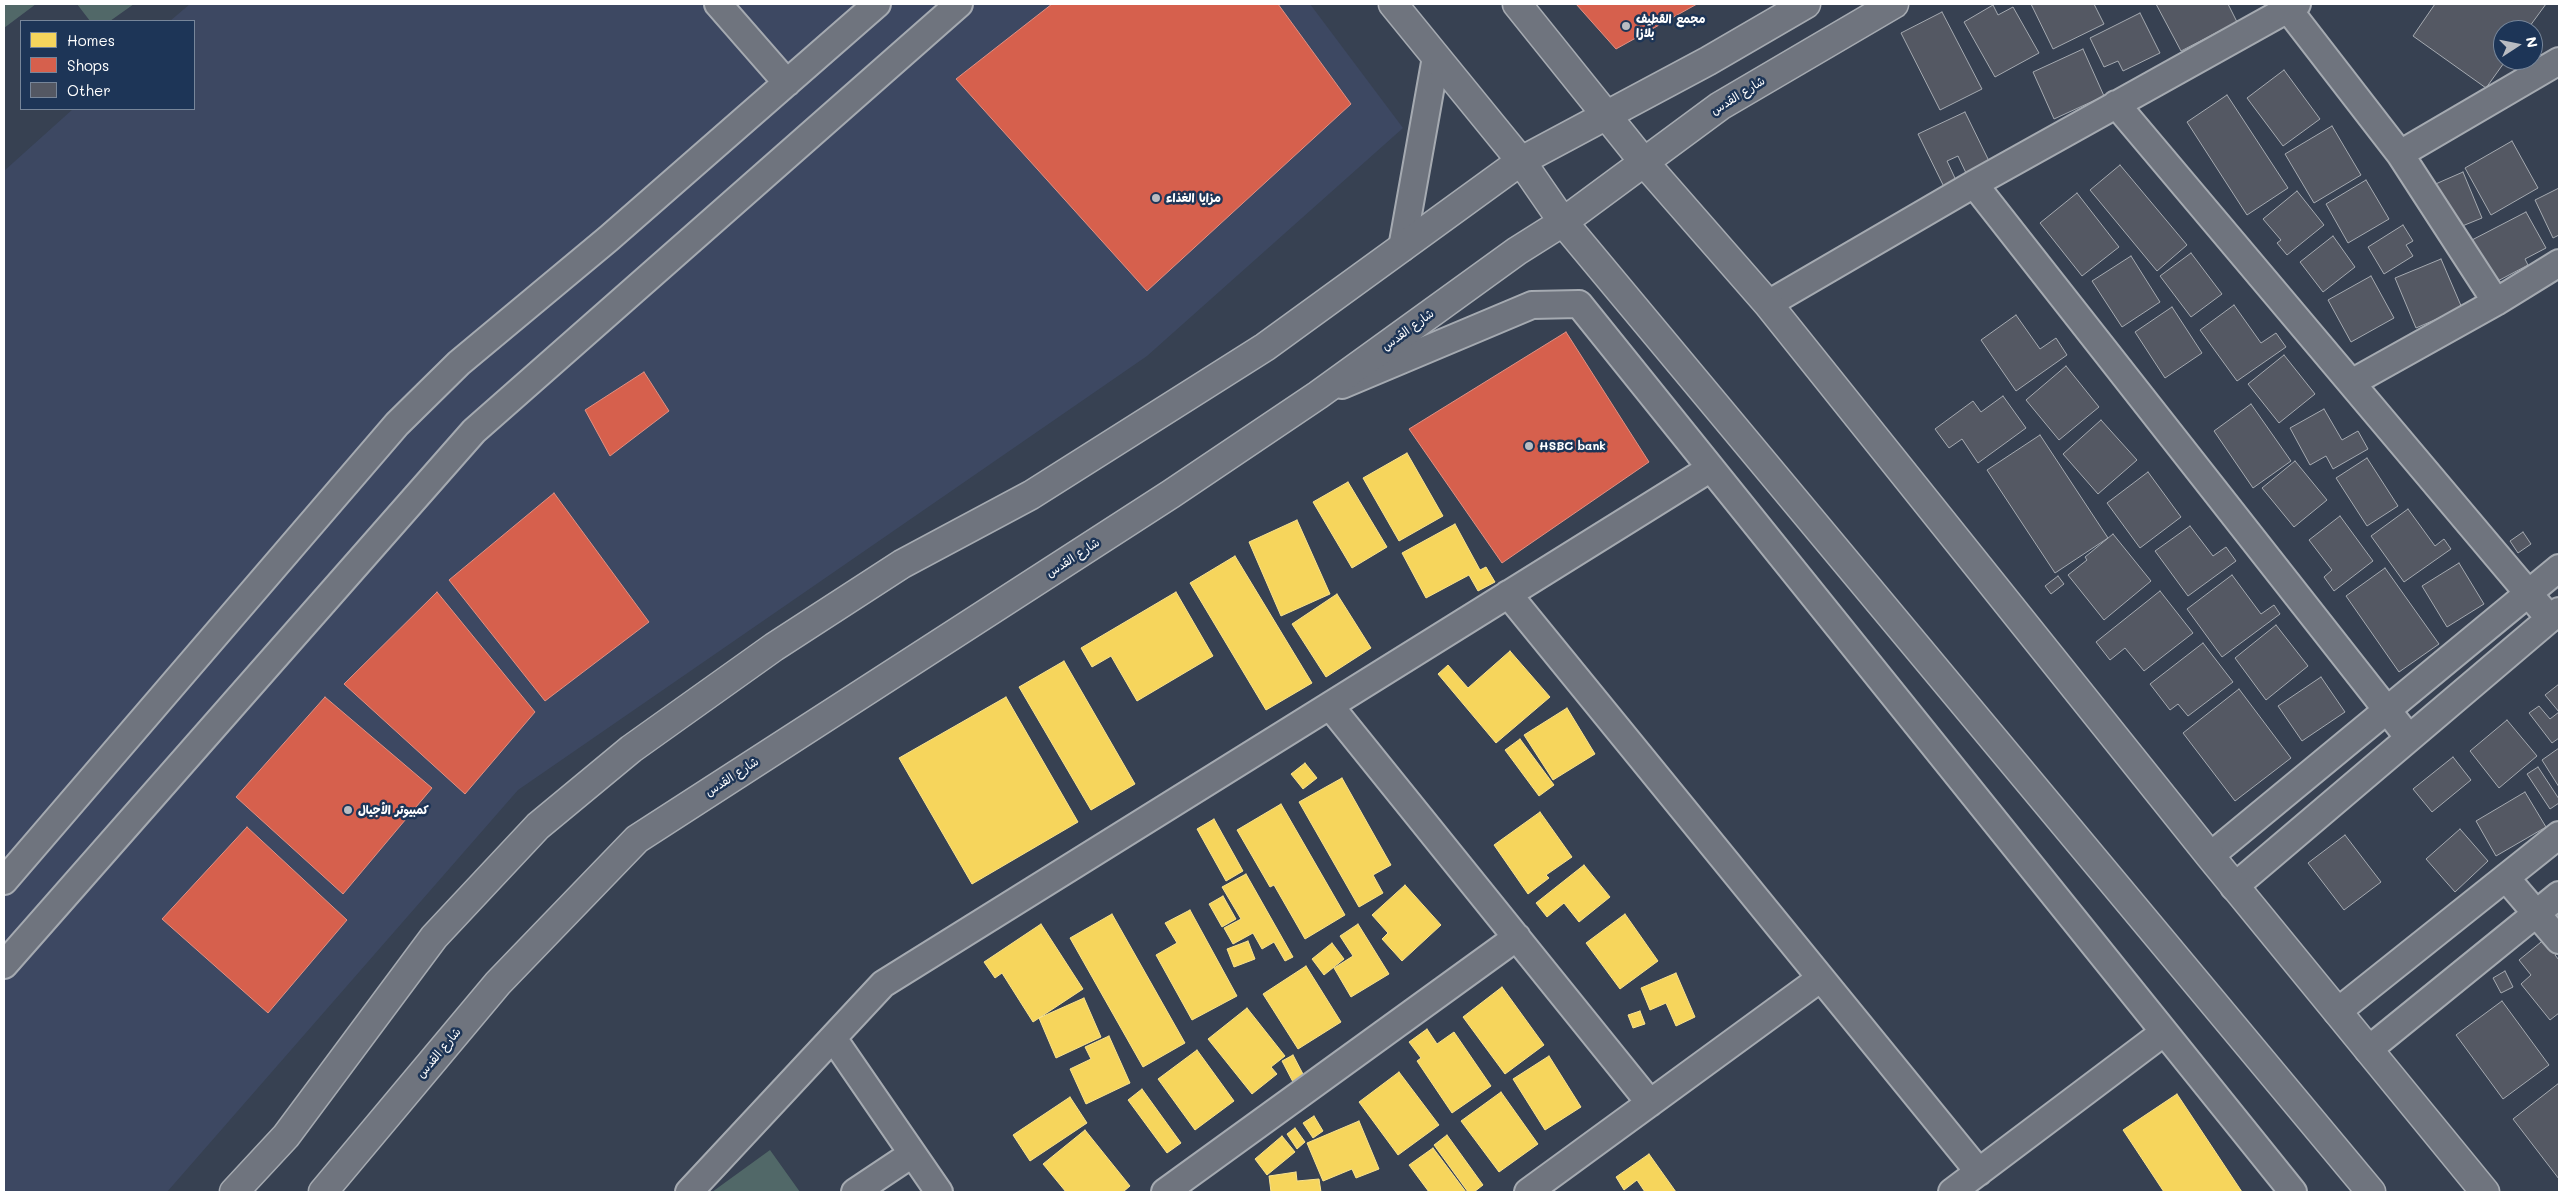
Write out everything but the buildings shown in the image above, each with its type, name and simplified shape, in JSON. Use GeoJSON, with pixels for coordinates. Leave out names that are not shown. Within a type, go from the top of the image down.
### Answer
{"type":"FeatureCollection","features":[{"type":"Feature","properties":{"kind":"main road"},"geometry":{"type":"LineString","coordinates":[[1392,4],[1521,161],[1563,222],[2370,1192]]}},
{"type":"Feature","properties":{"kind":"main road"},"geometry":{"type":"LineString","coordinates":[[1517,4],[1643,161],[1768,304],[2234,887],[2485,1192]]}},
{"type":"Feature","properties":{"kind":"main road"},"geometry":{"type":"LineString","coordinates":[[234,1192],[286,1136],[434,937],[538,826],[631,749],[774,647],[902,564],[1031,495],[1265,347],[1521,161],[1708,61],[1806,4]]}},
{"type":"Feature","properties":{"kind":"main road","name":"شارع القدس"},"geometry":{"type":"LineString","coordinates":[[323,1192],[498,983],[637,839],[1155,504],[1318,395],[1518,251],[1563,222],[1643,161],[1720,106],[1894,4]]}},
{"type":"Feature","properties":{"kind":"street"},"geometry":{"type":"LineString","coordinates":[[718,4],[787,83]]}},
{"type":"Feature","properties":{"kind":"street"},"geometry":{"type":"LineString","coordinates":[[4,881],[397,424],[459,363],[608,239],[877,4]]}},
{"type":"Feature","properties":{"kind":"street"},"geometry":{"type":"LineString","coordinates":[[7,954],[474,431],[959,4]]}},
{"type":"Feature","properties":{"kind":"street"},"geometry":{"type":"LineString","coordinates":[[1768,304],[1974,184],[2293,6],[2400,154],[2496,302]]}},
{"type":"Feature","properties":{"kind":"street"},"geometry":{"type":"LineString","coordinates":[[1402,248],[1436,57]]}},
{"type":"Feature","properties":{"kind":"street"},"geometry":{"type":"LineString","coordinates":[[2400,154],[2559,61]]}},
{"type":"Feature","properties":{"kind":"street"},"geometry":{"type":"LineString","coordinates":[[2116,104],[2528,594],[2554,615],[2234,887]]}},
{"type":"Feature","properties":{"kind":"street"},"geometry":{"type":"LineString","coordinates":[[1974,184],[2409,738]]}},
{"type":"Feature","properties":{"kind":"street"},"geometry":{"type":"LineString","coordinates":[[2351,383],[2496,302],[2559,263]]}},
{"type":"Feature","properties":{"kind":"street"},"geometry":{"type":"LineString","coordinates":[[1318,395],[1532,305],[1579,304],[2163,1033],[2293,1192]]}},
{"type":"Feature","properties":{"kind":"street"},"geometry":{"type":"LineString","coordinates":[[689,1192],[883,984],[1711,468]]}},
{"type":"Feature","properties":{"kind":"street"},"geometry":{"type":"LineString","coordinates":[[2210,856],[2559,568]]}},
{"type":"Feature","properties":{"kind":"street"},"geometry":{"type":"LineString","coordinates":[[1508,594],[1979,1172]]}},
{"type":"Feature","properties":{"kind":"street"},"geometry":{"type":"LineString","coordinates":[[1330,706],[1650,1103]]}},
{"type":"Feature","properties":{"kind":"street"},"geometry":{"type":"LineString","coordinates":[[2337,1012],[2559,835]]}},
{"type":"Feature","properties":{"kind":"street"},"geometry":{"type":"LineString","coordinates":[[2506,878],[2559,940]]}},
{"type":"Feature","properties":{"kind":"street"},"geometry":{"type":"LineString","coordinates":[[2368,1050],[2559,895]]}},
{"type":"Feature","properties":{"kind":"street"},"geometry":{"type":"LineString","coordinates":[[1165,1192],[1517,937]]}},
{"type":"Feature","properties":{"kind":"street"},"geometry":{"type":"LineString","coordinates":[[1528,1192],[1821,978]]}},
{"type":"Feature","properties":{"kind":"street"},"geometry":{"type":"LineString","coordinates":[[1952,1192],[2163,1033]]}},
{"type":"Feature","properties":{"kind":"street"},"geometry":{"type":"LineString","coordinates":[[833,1038],[938,1192]]}},
{"type":"Feature","properties":{"kind":"street"},"geometry":{"type":"LineString","coordinates":[[855,1192],[912,1154]]}},
{"type":"Feature","properties":{"kind":"shaded area"},"geometry":{"type":"Polygon","coordinates":[[[190,4],[1310,4],[1403,128],[1147,356],[518,790],[167,1192],[4,1192],[4,171],[72,110],[195,110],[195,20],[171,20],[190,4]]]}},
{"type":"Feature","properties":{"kind":"green space"},"geometry":{"type":"Polygon","coordinates":[[[4,4],[36,4],[4,28],[4,4]]]}},
{"type":"Feature","properties":{"kind":"green space"},"geometry":{"type":"Polygon","coordinates":[[[77,4],[134,4],[111,20],[89,20],[77,4]]]}},
{"type":"Feature","properties":{"kind":"green space"},"geometry":{"type":"Polygon","coordinates":[[[770,1150],[800,1192],[712,1192],[770,1150]]]}},
{"type":"Feature","properties":{"kind":"place","name":"مجمع القطيف بلازا"},"geometry":{"type":"Point","coordinates":[1626,26]}},
{"type":"Feature","properties":{"kind":"place","name":"مزايا الغذاء"},"geometry":{"type":"Point","coordinates":[1156,198]}},
{"type":"Feature","properties":{"kind":"place","name":"HSBC bank"},"geometry":{"type":"Point","coordinates":[1529,446]}},
{"type":"Feature","properties":{"kind":"place","name":"كمبيوتر الأجيال"},"geometry":{"type":"Point","coordinates":[348,810]}}]}
